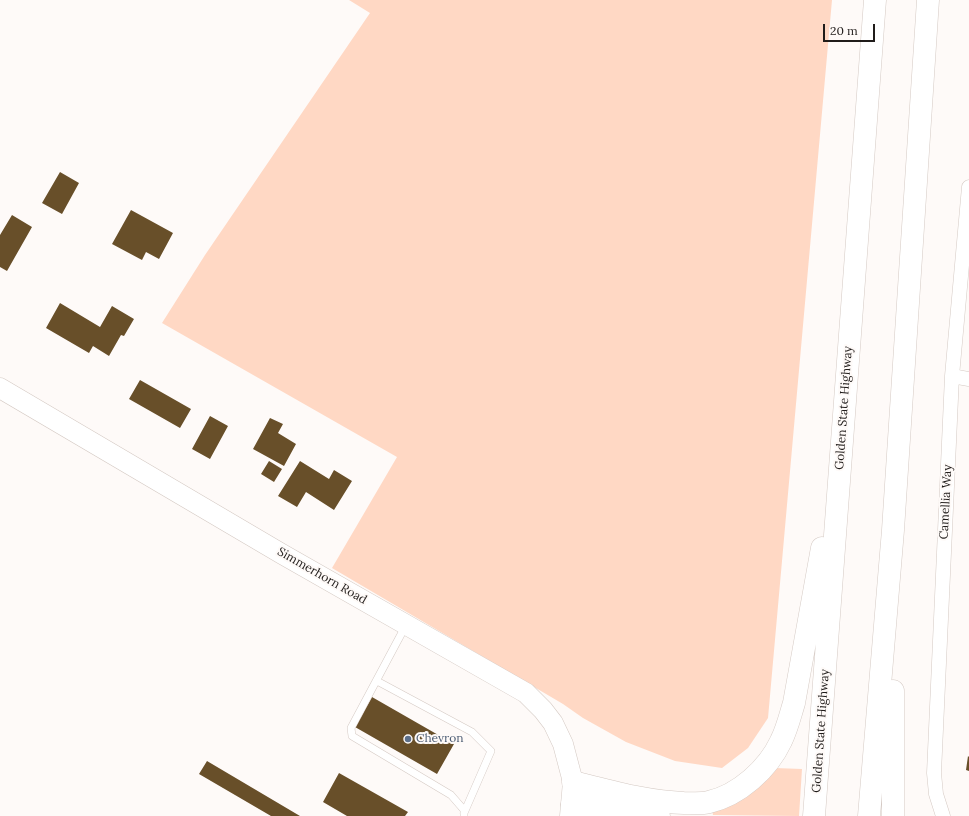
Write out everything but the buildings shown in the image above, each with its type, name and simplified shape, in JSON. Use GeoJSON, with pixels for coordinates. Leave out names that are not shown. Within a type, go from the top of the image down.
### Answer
{"type":"FeatureCollection","features":[{"type":"Feature","properties":{"kind":"highway","name":"Golden State Highway"},"geometry":{"type":"LineString","coordinates":[[814,816],[875,0]]}},
{"type":"Feature","properties":{"kind":"highway"},"geometry":{"type":"LineString","coordinates":[[869,816],[892,530],[928,0]]}},
{"type":"Feature","properties":{"kind":"highway"},"geometry":{"type":"LineString","coordinates":[[573,782],[665,802],[708,802],[728,796],[751,780],[769,760],[781,741],[794,703],[843,431]]}},
{"type":"Feature","properties":{"kind":"highway"},"geometry":{"type":"LineString","coordinates":[[892,530],[892,816]]}},
{"type":"Feature","properties":{"kind":"highway"},"geometry":{"type":"LineString","coordinates":[[571,810],[659,816]]}},
{"type":"Feature","properties":{"kind":"street","name":"Camellia Way"},"geometry":{"type":"LineString","coordinates":[[943,816],[936,794],[934,773],[952,376],[969,187]]}},
{"type":"Feature","properties":{"kind":"street"},"geometry":{"type":"LineString","coordinates":[[952,376],[969,379]]}},
{"type":"Feature","properties":{"kind":"street","name":"Simmerhorn Road"},"geometry":{"type":"LineString","coordinates":[[0,388],[282,554],[526,693],[543,710],[553,723],[563,744],[573,782],[571,810]]}},
{"type":"Feature","properties":{"kind":"lane"},"geometry":{"type":"LineString","coordinates":[[406,625],[351,728],[352,736],[451,795],[464,810],[464,815]]}},
{"type":"Feature","properties":{"kind":"lane"},"geometry":{"type":"LineString","coordinates":[[377,681],[472,732],[491,751],[464,815]]}},
{"type":"Feature","properties":{"kind":"shaded area"},"geometry":{"type":"Polygon","coordinates":[[[349,0],[832,0],[768,718],[748,748],[722,768],[675,761],[626,742],[583,718],[563,704],[332,568],[397,457],[162,323],[205,255],[370,13],[349,0]]]}},
{"type":"Feature","properties":{"kind":"shaded area"},"geometry":{"type":"Polygon","coordinates":[[[775,768],[802,769],[799,816],[713,815],[712,811],[775,768]]]}},
{"type":"Feature","properties":{"kind":"place","name":"Chevron"},"geometry":{"type":"Point","coordinates":[408,739]}}]}
